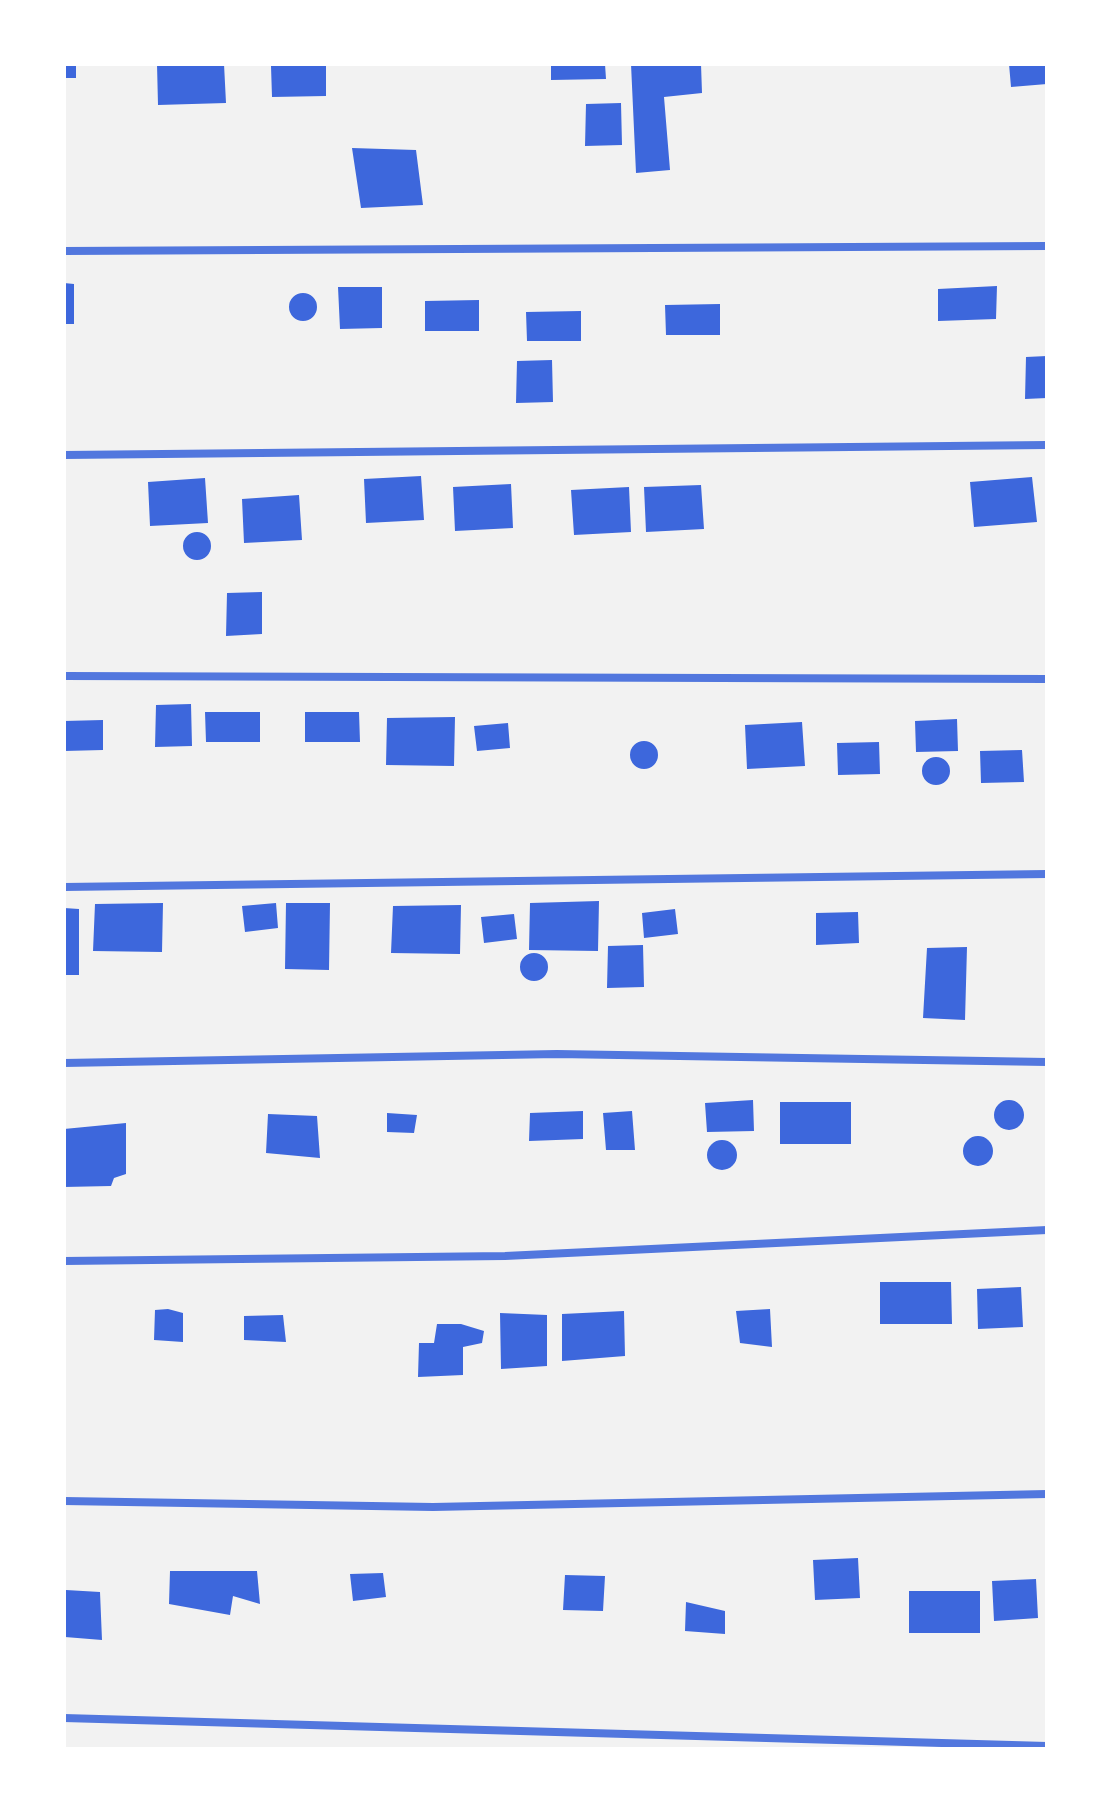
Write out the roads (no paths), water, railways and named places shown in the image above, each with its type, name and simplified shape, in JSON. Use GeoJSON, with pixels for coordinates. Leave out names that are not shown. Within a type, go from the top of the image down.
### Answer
{"type":"FeatureCollection","features":[{"type":"Feature","properties":{"kind":"street"},"geometry":{"type":"LineString","coordinates":[[64,251],[1047,246]]}},
{"type":"Feature","properties":{"kind":"street"},"geometry":{"type":"LineString","coordinates":[[64,455],[1047,445]]}},
{"type":"Feature","properties":{"kind":"street"},"geometry":{"type":"LineString","coordinates":[[64,676],[1047,679]]}},
{"type":"Feature","properties":{"kind":"street"},"geometry":{"type":"LineString","coordinates":[[64,887],[1047,874]]}},
{"type":"Feature","properties":{"kind":"street"},"geometry":{"type":"LineString","coordinates":[[64,1063],[557,1054],[1047,1062]]}},
{"type":"Feature","properties":{"kind":"street"},"geometry":{"type":"LineString","coordinates":[[64,1261],[505,1256],[1047,1230]]}},
{"type":"Feature","properties":{"kind":"street"},"geometry":{"type":"LineString","coordinates":[[64,1501],[433,1507],[1047,1494]]}},
{"type":"Feature","properties":{"kind":"street"},"geometry":{"type":"LineString","coordinates":[[64,1718],[1047,1746]]}}]}
